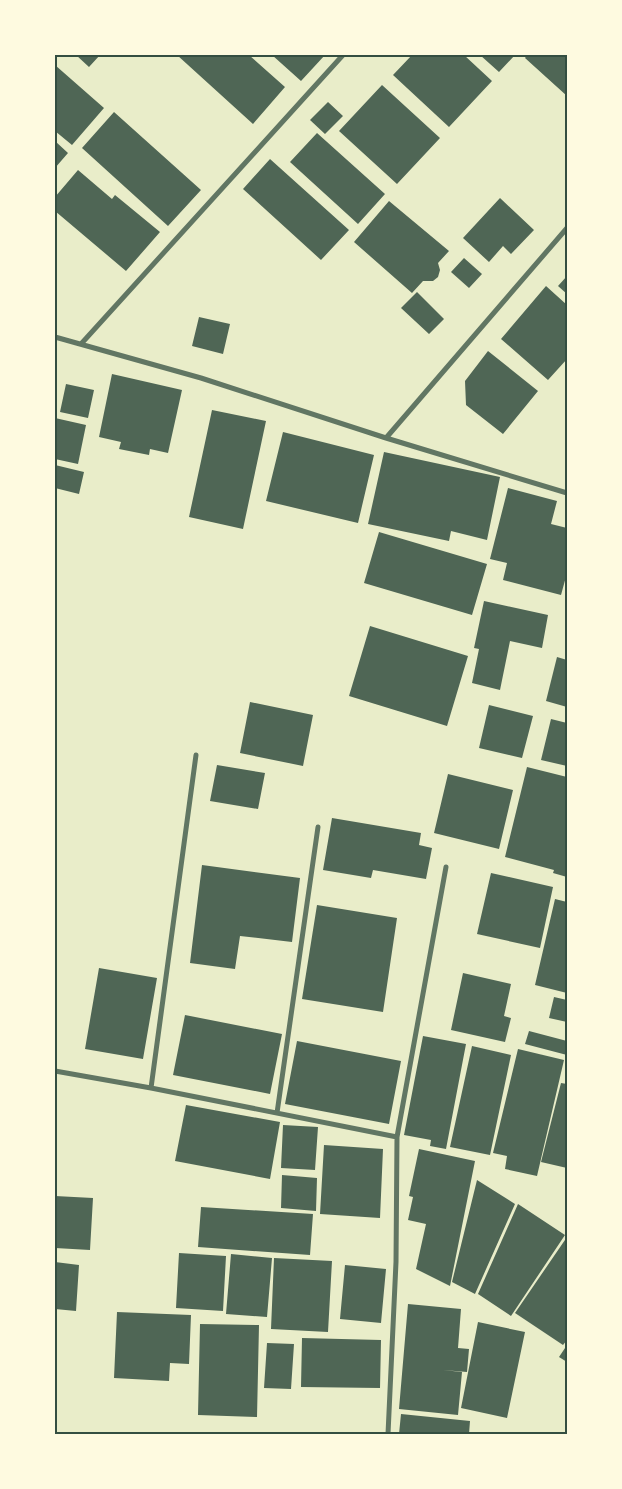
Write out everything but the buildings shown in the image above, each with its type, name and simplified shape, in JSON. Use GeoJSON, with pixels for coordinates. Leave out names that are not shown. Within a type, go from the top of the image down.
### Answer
{"type":"FeatureCollection","features":[{"type":"Feature","properties":{"kind":"street"},"geometry":{"type":"LineString","coordinates":[[81,344],[343,55]]}},
{"type":"Feature","properties":{"kind":"street"},"geometry":{"type":"LineString","coordinates":[[386,438],[567,228]]}},
{"type":"Feature","properties":{"kind":"street"},"geometry":{"type":"LineString","coordinates":[[55,337],[201,378],[386,438],[567,492]]}},
{"type":"Feature","properties":{"kind":"street"},"geometry":{"type":"LineString","coordinates":[[151,1088],[196,755]]}},
{"type":"Feature","properties":{"kind":"street"},"geometry":{"type":"LineString","coordinates":[[277,1113],[318,827]]}},
{"type":"Feature","properties":{"kind":"street"},"geometry":{"type":"LineString","coordinates":[[388,1434],[396,1262],[397,1137],[446,866]]}},
{"type":"Feature","properties":{"kind":"street"},"geometry":{"type":"LineString","coordinates":[[55,1071],[397,1137]]}}]}
